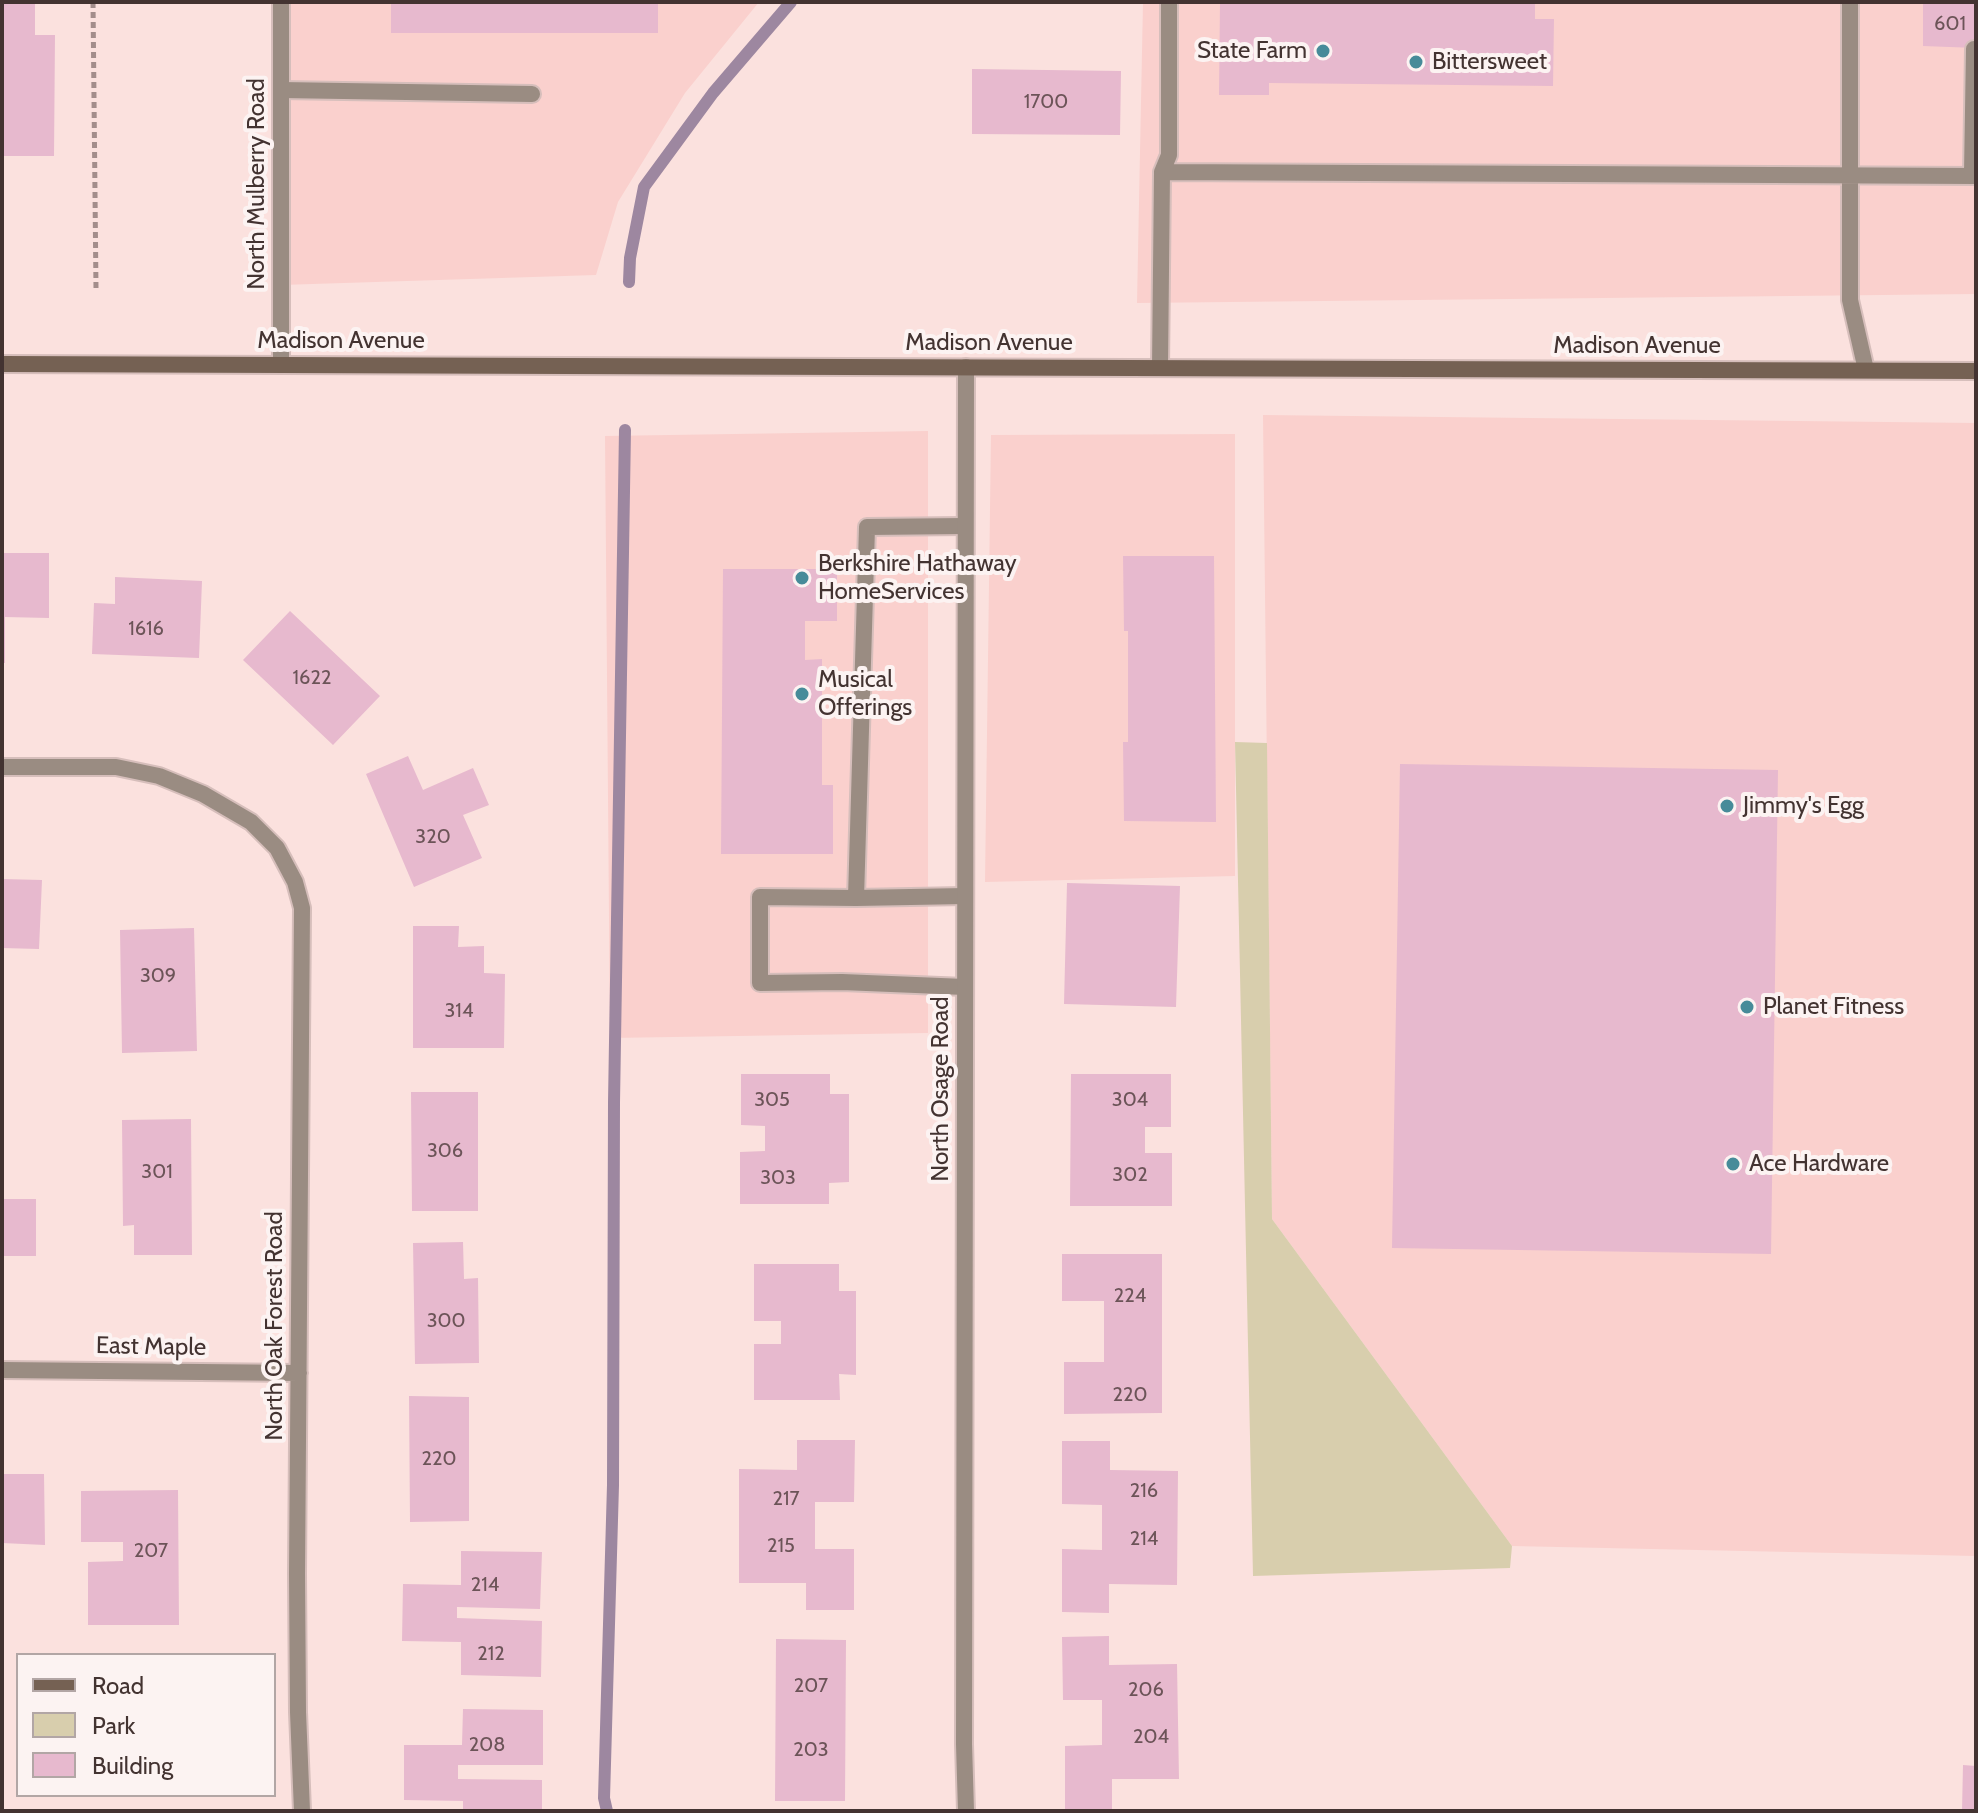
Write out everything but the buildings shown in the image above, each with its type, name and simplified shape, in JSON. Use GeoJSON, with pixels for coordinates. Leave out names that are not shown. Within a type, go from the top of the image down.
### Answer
{"type":"FeatureCollection","features":[{"type":"Feature","properties":{"kind":"main road","name":"Madison Avenue"},"geometry":{"type":"LineString","coordinates":[[2,364],[1976,371]]}},
{"type":"Feature","properties":{"kind":"street","name":"North Mulberry Road"},"geometry":{"type":"LineString","coordinates":[[281,2],[281,365]]}},
{"type":"Feature","properties":{"kind":"street"},"geometry":{"type":"LineString","coordinates":[[1160,368],[1162,172],[1169,155],[1169,2]]}},
{"type":"Feature","properties":{"kind":"street"},"geometry":{"type":"LineString","coordinates":[[1850,2],[1850,300],[1866,370]]}},
{"type":"Feature","properties":{"kind":"street"},"geometry":{"type":"LineString","coordinates":[[1162,172],[1974,175],[1974,49]]}},
{"type":"Feature","properties":{"kind":"street"},"geometry":{"type":"LineString","coordinates":[[281,90],[532,94]]}},
{"type":"Feature","properties":{"kind":"street","name":"North Osage Road"},"geometry":{"type":"LineString","coordinates":[[966,367],[966,1811]]}},
{"type":"Feature","properties":{"kind":"street"},"geometry":{"type":"LineString","coordinates":[[856,898],[867,527],[965,526]]}},
{"type":"Feature","properties":{"kind":"street","name":"North Oak Forest Road"},"geometry":{"type":"LineString","coordinates":[[2,767],[116,767],[159,776],[203,794],[251,822],[277,848],[295,882],[302,908],[297,1583],[302,1811]]}},
{"type":"Feature","properties":{"kind":"street"},"geometry":{"type":"LineString","coordinates":[[965,896],[760,897],[760,983],[842,982],[965,987]]}},
{"type":"Feature","properties":{"kind":"street","name":"East Maple"},"geometry":{"type":"LineString","coordinates":[[2,1370],[299,1373]]}},
{"type":"Feature","properties":{"kind":"path"},"geometry":{"type":"LineString","coordinates":[[93,2],[96,289]]}},
{"type":"Feature","properties":{"kind":"shaded area"},"geometry":{"type":"Polygon","coordinates":[[[281,2],[759,2],[685,93],[618,202],[596,275],[281,285],[281,2]]]}},
{"type":"Feature","properties":{"kind":"shaded area"},"geometry":{"type":"Polygon","coordinates":[[[1143,2],[1976,2],[1976,294],[1137,303],[1143,2]]]}},
{"type":"Feature","properties":{"kind":"shaded area"},"geometry":{"type":"Polygon","coordinates":[[[1263,415],[1976,423],[1976,1556],[1512,1546],[1272,1219],[1263,415]]]}},
{"type":"Feature","properties":{"kind":"shaded area"},"geometry":{"type":"Polygon","coordinates":[[[928,431],[928,1033],[610,1038],[605,436],[928,431]]]}},
{"type":"Feature","properties":{"kind":"shaded area"},"geometry":{"type":"Polygon","coordinates":[[[1235,434],[1235,876],[985,882],[991,435],[1235,434]]]}},
{"type":"Feature","properties":{"kind":"green space"},"geometry":{"type":"Polygon","coordinates":[[[1235,742],[1267,743],[1272,1219],[1512,1546],[1510,1568],[1253,1576],[1235,742]]]}},
{"type":"Feature","properties":{"kind":"waterway"},"geometry":{"type":"LineString","coordinates":[[629,282],[630,258],[644,187],[713,93],[791,2]]}},
{"type":"Feature","properties":{"kind":"waterway"},"geometry":{"type":"LineString","coordinates":[[607,1811],[604,1798],[613,1485],[614,1102],[625,430]]}},
{"type":"Feature","properties":{"kind":"place","name":"State Farm"},"geometry":{"type":"Point","coordinates":[1323,51]}},
{"type":"Feature","properties":{"kind":"place","name":"Bittersweet"},"geometry":{"type":"Point","coordinates":[1416,62]}},
{"type":"Feature","properties":{"kind":"place","name":"Berkshire Hathaway HomeServices"},"geometry":{"type":"Point","coordinates":[802,578]}},
{"type":"Feature","properties":{"kind":"place","name":"Musical Offerings"},"geometry":{"type":"Point","coordinates":[802,694]}},
{"type":"Feature","properties":{"kind":"place","name":"Jimmy's Egg"},"geometry":{"type":"Point","coordinates":[1727,806]}},
{"type":"Feature","properties":{"kind":"place","name":"Planet Fitness"},"geometry":{"type":"Point","coordinates":[1747,1007]}},
{"type":"Feature","properties":{"kind":"place","name":"Ace Hardware"},"geometry":{"type":"Point","coordinates":[1733,1164]}}]}
